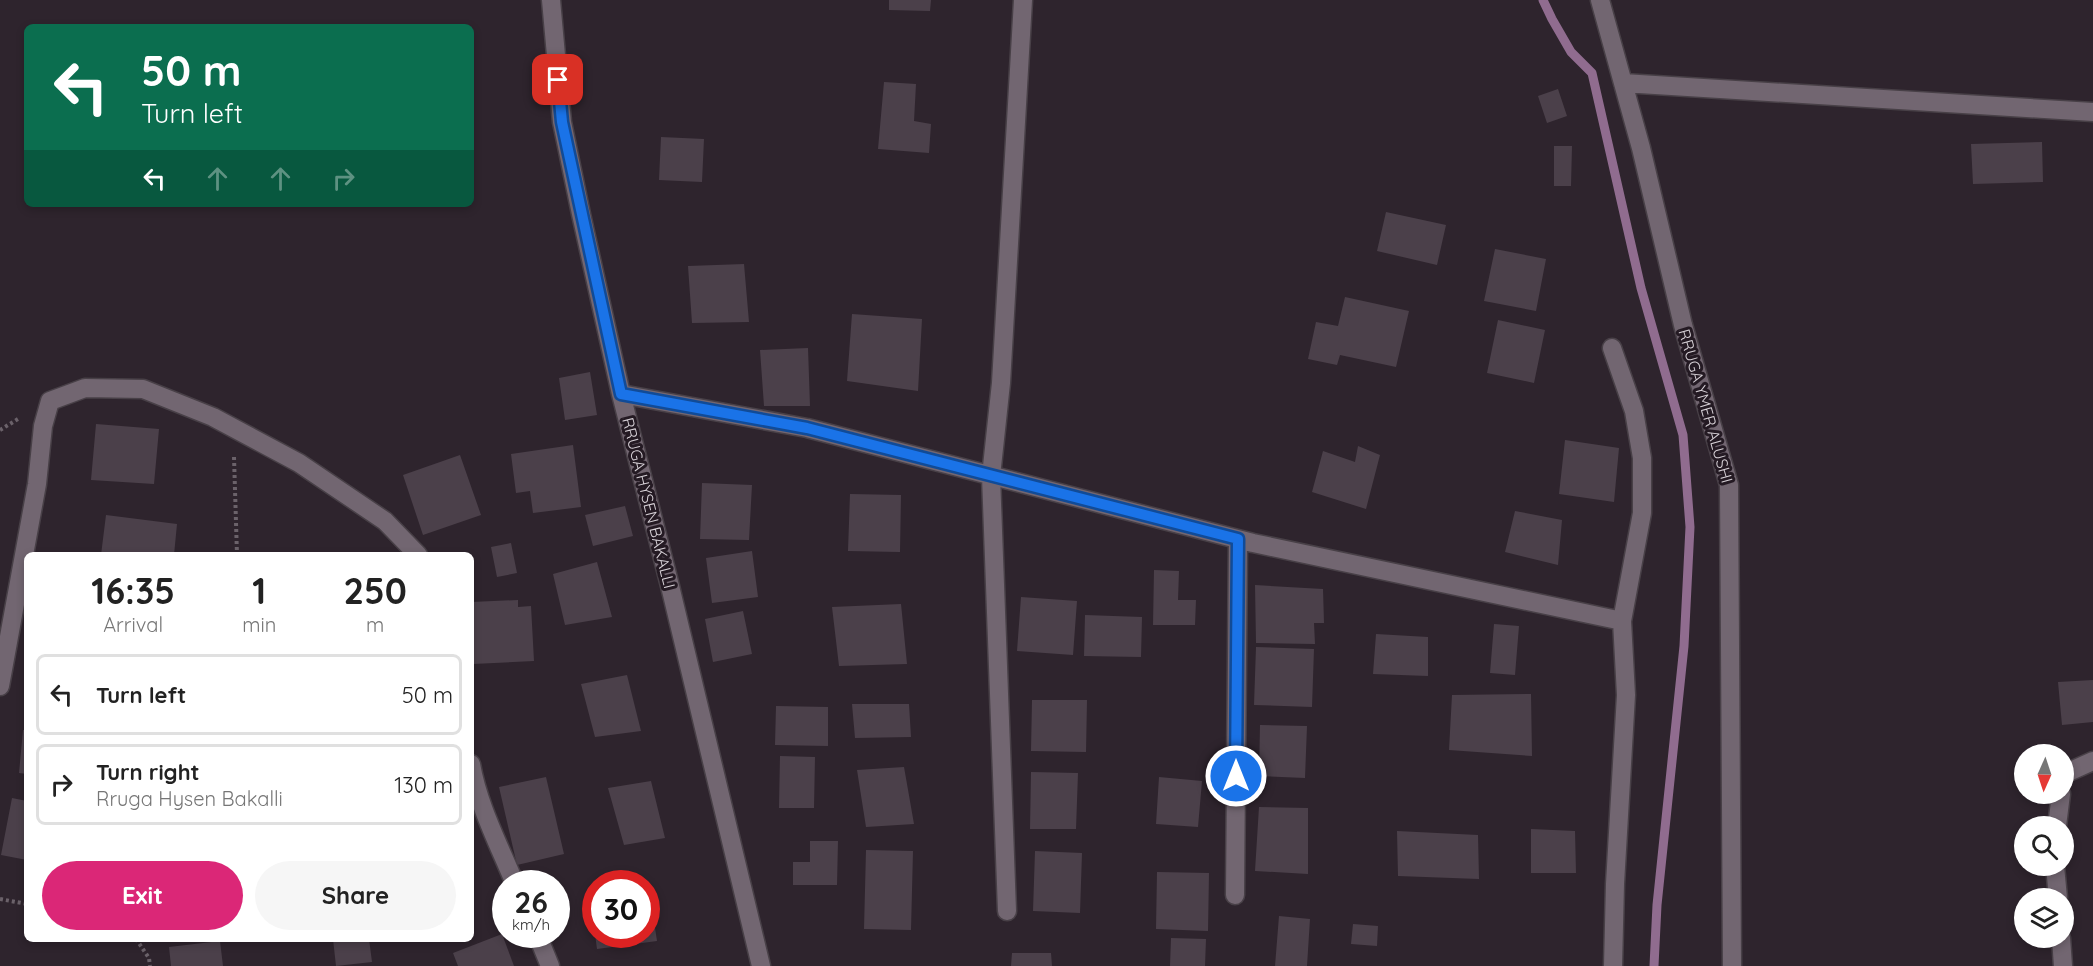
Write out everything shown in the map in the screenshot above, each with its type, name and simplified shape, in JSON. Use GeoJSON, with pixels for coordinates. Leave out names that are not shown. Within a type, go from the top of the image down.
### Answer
{"type":"FeatureCollection","features":[{"type":"Feature","properties":{"kind":"street","name":"RRUGA HYSEN BAKALLI"},"geometry":{"type":"LineString","coordinates":[[551,0],[562,122],[621,394],[762,966]]}},
{"type":"Feature","properties":{"kind":"street"},"geometry":{"type":"LineString","coordinates":[[1007,911],[991,476],[1000,383],[1023,0]]}},
{"type":"Feature","properties":{"kind":"street","name":"RRUGA YMER ALUSHI"},"geometry":{"type":"LineString","coordinates":[[1600,0],[1641,148],[1683,325],[1729,485],[1732,966]]}},
{"type":"Feature","properties":{"kind":"street"},"geometry":{"type":"LineString","coordinates":[[1623,83],[2093,112]]}},
{"type":"Feature","properties":{"kind":"street"},"geometry":{"type":"LineString","coordinates":[[1612,348],[1634,411],[1642,458],[1642,513],[1622,621],[1626,695],[1614,884],[1613,966]]}},
{"type":"Feature","properties":{"kind":"street"},"geometry":{"type":"LineString","coordinates":[[25,552],[35,495],[43,426],[50,401],[85,388],[143,389],[213,417],[299,463],[385,521],[415,552]]}},
{"type":"Feature","properties":{"kind":"street"},"geometry":{"type":"LineString","coordinates":[[621,394],[807,428],[1238,539],[1622,621]]}},
{"type":"Feature","properties":{"kind":"street"},"geometry":{"type":"LineString","coordinates":[[1235,895],[1238,539]]}},
{"type":"Feature","properties":{"kind":"street"},"geometry":{"type":"LineString","coordinates":[[0,686],[24,555]]}},
{"type":"Feature","properties":{"kind":"street"},"geometry":{"type":"LineString","coordinates":[[2074,770],[2093,761]]}},
{"type":"Feature","properties":{"kind":"street"},"geometry":{"type":"LineString","coordinates":[[474,777],[509,870]]}},
{"type":"Feature","properties":{"kind":"street"},"geometry":{"type":"LineString","coordinates":[[543,948],[550,966]]}},
{"type":"Feature","properties":{"kind":"street"},"geometry":{"type":"LineString","coordinates":[[2062,948],[2063,966]]}},
{"type":"Feature","properties":{"kind":"path"},"geometry":{"type":"LineString","coordinates":[[233,429],[237,552]]}},
{"type":"Feature","properties":{"kind":"path"},"geometry":{"type":"LineString","coordinates":[[0,899],[24,903]]}},
{"type":"Feature","properties":{"kind":"path"},"geometry":{"type":"LineString","coordinates":[[138,942],[149,958],[150,966]]}},
{"type":"Feature","properties":{"kind":"building"},"geometry":{"type":"Polygon","coordinates":[[[889,0],[931,0],[930,11],[889,10],[889,0]]]}},
{"type":"Feature","properties":{"kind":"building"},"geometry":{"type":"Polygon","coordinates":[[[884,82],[916,84],[914,121],[931,124],[929,153],[878,149],[884,82]]]}},
{"type":"Feature","properties":{"kind":"building"},"geometry":{"type":"Polygon","coordinates":[[[1558,89],[1567,116],[1547,123],[1538,96],[1558,89]]]}},
{"type":"Feature","properties":{"kind":"building"},"geometry":{"type":"Polygon","coordinates":[[[661,137],[704,139],[702,182],[659,180],[661,137]]]}},
{"type":"Feature","properties":{"kind":"building"},"geometry":{"type":"Polygon","coordinates":[[[2042,142],[2043,182],[1973,184],[1971,144],[2042,142]]]}},
{"type":"Feature","properties":{"kind":"building"},"geometry":{"type":"Polygon","coordinates":[[[1554,146],[1572,146],[1571,186],[1554,186],[1554,146]]]}},
{"type":"Feature","properties":{"kind":"building"},"geometry":{"type":"Polygon","coordinates":[[[1386,212],[1446,225],[1437,265],[1377,251],[1386,212]]]}},
{"type":"Feature","properties":{"kind":"building"},"geometry":{"type":"Polygon","coordinates":[[[1495,249],[1546,259],[1536,311],[1484,301],[1495,249]]]}},
{"type":"Feature","properties":{"kind":"building"},"geometry":{"type":"Polygon","coordinates":[[[744,264],[749,322],[692,323],[688,266],[744,264]]]}},
{"type":"Feature","properties":{"kind":"building"},"geometry":{"type":"Polygon","coordinates":[[[1345,297],[1409,311],[1396,367],[1340,355],[1337,365],[1308,359],[1316,322],[1338,326],[1345,297]]]}},
{"type":"Feature","properties":{"kind":"building"},"geometry":{"type":"Polygon","coordinates":[[[852,314],[922,319],[918,391],[847,381],[852,314]]]}},
{"type":"Feature","properties":{"kind":"building"},"geometry":{"type":"Polygon","coordinates":[[[1498,320],[1545,330],[1534,383],[1487,373],[1498,320]]]}},
{"type":"Feature","properties":{"kind":"building"},"geometry":{"type":"Polygon","coordinates":[[[808,348],[810,406],[764,406],[760,350],[808,348]]]}},
{"type":"Feature","properties":{"kind":"building"},"geometry":{"type":"Polygon","coordinates":[[[590,372],[597,415],[565,420],[559,378],[590,372]]]}},
{"type":"Feature","properties":{"kind":"building"},"geometry":{"type":"Polygon","coordinates":[[[96,424],[159,429],[154,484],[91,480],[96,424]]]}},
{"type":"Feature","properties":{"kind":"building"},"geometry":{"type":"Polygon","coordinates":[[[1565,440],[1619,448],[1614,502],[1559,494],[1565,440]]]}},
{"type":"Feature","properties":{"kind":"building"},"geometry":{"type":"Polygon","coordinates":[[[573,445],[581,507],[533,513],[530,491],[516,493],[511,454],[573,445]]]}},
{"type":"Feature","properties":{"kind":"building"},"geometry":{"type":"Polygon","coordinates":[[[1358,446],[1380,455],[1366,509],[1312,492],[1323,451],[1355,462],[1358,446]]]}},
{"type":"Feature","properties":{"kind":"building"},"geometry":{"type":"Polygon","coordinates":[[[460,455],[481,515],[423,535],[403,475],[460,455]]]}},
{"type":"Feature","properties":{"kind":"building"},"geometry":{"type":"Polygon","coordinates":[[[702,483],[752,485],[749,540],[700,539],[702,483]]]}},
{"type":"Feature","properties":{"kind":"building"},"geometry":{"type":"Polygon","coordinates":[[[850,494],[901,495],[900,552],[848,551],[850,494]]]}},
{"type":"Feature","properties":{"kind":"building"},"geometry":{"type":"Polygon","coordinates":[[[625,506],[633,536],[593,546],[585,515],[625,506]]]}},
{"type":"Feature","properties":{"kind":"building"},"geometry":{"type":"Polygon","coordinates":[[[1515,511],[1562,520],[1558,565],[1505,552],[1515,511]]]}},
{"type":"Feature","properties":{"kind":"building"},"geometry":{"type":"Polygon","coordinates":[[[106,515],[177,524],[174,552],[101,552],[106,515]]]}},
{"type":"Feature","properties":{"kind":"building"},"geometry":{"type":"Polygon","coordinates":[[[511,543],[517,573],[497,577],[491,547],[511,543]]]}},
{"type":"Feature","properties":{"kind":"building"},"geometry":{"type":"Polygon","coordinates":[[[752,551],[758,597],[712,603],[706,558],[752,551]]]}},
{"type":"Feature","properties":{"kind":"building"},"geometry":{"type":"Polygon","coordinates":[[[597,562],[612,617],[565,625],[553,574],[597,562]]]}},
{"type":"Feature","properties":{"kind":"building"},"geometry":{"type":"Polygon","coordinates":[[[1154,570],[1179,571],[1178,600],[1196,600],[1195,625],[1153,625],[1154,570]]]}},
{"type":"Feature","properties":{"kind":"building"},"geometry":{"type":"Polygon","coordinates":[[[1255,585],[1323,589],[1324,623],[1314,623],[1315,644],[1256,643],[1255,585]]]}},
{"type":"Feature","properties":{"kind":"building"},"geometry":{"type":"Polygon","coordinates":[[[1021,597],[1077,601],[1073,655],[1017,651],[1021,597]]]}},
{"type":"Feature","properties":{"kind":"building"},"geometry":{"type":"Polygon","coordinates":[[[518,600],[518,607],[531,606],[534,661],[474,664],[474,602],[518,600]]]}},
{"type":"Feature","properties":{"kind":"building"},"geometry":{"type":"Polygon","coordinates":[[[901,604],[907,664],[839,666],[832,607],[901,604]]]}},
{"type":"Feature","properties":{"kind":"building"},"geometry":{"type":"Polygon","coordinates":[[[743,611],[752,654],[713,662],[705,619],[743,611]]]}},
{"type":"Feature","properties":{"kind":"building"},"geometry":{"type":"Polygon","coordinates":[[[1085,615],[1142,617],[1141,657],[1084,656],[1085,615]]]}},
{"type":"Feature","properties":{"kind":"building"},"geometry":{"type":"Polygon","coordinates":[[[1494,624],[1519,626],[1515,675],[1490,673],[1494,624]]]}},
{"type":"Feature","properties":{"kind":"building"},"geometry":{"type":"Polygon","coordinates":[[[1376,634],[1428,637],[1428,676],[1373,674],[1376,634]]]}},
{"type":"Feature","properties":{"kind":"building"},"geometry":{"type":"Polygon","coordinates":[[[1256,647],[1314,649],[1312,707],[1254,705],[1256,647]]]}},
{"type":"Feature","properties":{"kind":"building"},"geometry":{"type":"Polygon","coordinates":[[[627,675],[641,731],[595,737],[581,684],[627,675]]]}},
{"type":"Feature","properties":{"kind":"building"},"geometry":{"type":"Polygon","coordinates":[[[2093,680],[2093,722],[2062,725],[2058,682],[2093,680]]]}},
{"type":"Feature","properties":{"kind":"building"},"geometry":{"type":"Polygon","coordinates":[[[1531,694],[1532,756],[1449,750],[1452,695],[1531,694]]]}},
{"type":"Feature","properties":{"kind":"building"},"geometry":{"type":"Polygon","coordinates":[[[1032,700],[1087,700],[1086,752],[1031,751],[1032,700]]]}},
{"type":"Feature","properties":{"kind":"building"},"geometry":{"type":"Polygon","coordinates":[[[852,704],[909,704],[911,737],[855,738],[852,704]]]}},
{"type":"Feature","properties":{"kind":"building"},"geometry":{"type":"Polygon","coordinates":[[[776,706],[828,707],[828,746],[775,745],[776,706]]]}},
{"type":"Feature","properties":{"kind":"building"},"geometry":{"type":"Polygon","coordinates":[[[1260,725],[1307,726],[1305,778],[1259,776],[1260,725]]]}},
{"type":"Feature","properties":{"kind":"building"},"geometry":{"type":"Polygon","coordinates":[[[23,730],[24,730],[24,774],[19,773],[23,730]]]}},
{"type":"Feature","properties":{"kind":"building"},"geometry":{"type":"Polygon","coordinates":[[[780,756],[815,757],[814,808],[779,808],[780,756]]]}},
{"type":"Feature","properties":{"kind":"building"},"geometry":{"type":"Polygon","coordinates":[[[904,767],[914,824],[866,827],[857,770],[904,767]]]}},
{"type":"Feature","properties":{"kind":"building"},"geometry":{"type":"Polygon","coordinates":[[[1031,772],[1078,773],[1076,829],[1030,829],[1031,772]]]}},
{"type":"Feature","properties":{"kind":"building"},"geometry":{"type":"Polygon","coordinates":[[[546,777],[564,854],[517,865],[499,787],[546,777]]]}},
{"type":"Feature","properties":{"kind":"building"},"geometry":{"type":"Polygon","coordinates":[[[1159,777],[1202,781],[1198,827],[1156,824],[1159,777]]]}},
{"type":"Feature","properties":{"kind":"building"},"geometry":{"type":"Polygon","coordinates":[[[651,781],[665,838],[624,845],[608,788],[651,781]]]}},
{"type":"Feature","properties":{"kind":"building"},"geometry":{"type":"Polygon","coordinates":[[[12,798],[24,800],[24,859],[1,855],[12,798]]]}},
{"type":"Feature","properties":{"kind":"building"},"geometry":{"type":"Polygon","coordinates":[[[1259,807],[1308,808],[1308,874],[1255,871],[1259,807]]]}},
{"type":"Feature","properties":{"kind":"building"},"geometry":{"type":"Polygon","coordinates":[[[1531,829],[1575,831],[1576,873],[1531,873],[1531,829]]]}},
{"type":"Feature","properties":{"kind":"building"},"geometry":{"type":"Polygon","coordinates":[[[1397,831],[1478,835],[1479,879],[1398,876],[1397,831]]]}},
{"type":"Feature","properties":{"kind":"building"},"geometry":{"type":"Polygon","coordinates":[[[810,841],[838,841],[837,885],[793,885],[793,862],[810,862],[810,841]]]}},
{"type":"Feature","properties":{"kind":"building"},"geometry":{"type":"Polygon","coordinates":[[[866,850],[913,851],[911,930],[864,929],[866,850]]]}},
{"type":"Feature","properties":{"kind":"building"},"geometry":{"type":"Polygon","coordinates":[[[1035,851],[1082,853],[1080,913],[1033,911],[1035,851]]]}},
{"type":"Feature","properties":{"kind":"building"},"geometry":{"type":"Polygon","coordinates":[[[1157,872],[1209,873],[1208,931],[1156,929],[1157,872]]]}},
{"type":"Feature","properties":{"kind":"building"},"geometry":{"type":"Polygon","coordinates":[[[1279,916],[1310,919],[1307,966],[1275,966],[1279,916]]]}},
{"type":"Feature","properties":{"kind":"building"},"geometry":{"type":"Polygon","coordinates":[[[1353,924],[1378,926],[1377,946],[1351,944],[1353,924]]]}},
{"type":"Feature","properties":{"kind":"building"},"geometry":{"type":"Polygon","coordinates":[[[492,938],[492,948],[507,948],[514,966],[458,966],[453,953],[492,938]]]}},
{"type":"Feature","properties":{"kind":"building"},"geometry":{"type":"Polygon","coordinates":[[[1171,938],[1206,939],[1205,966],[1170,966],[1171,938]]]}},
{"type":"Feature","properties":{"kind":"building"},"geometry":{"type":"Polygon","coordinates":[[[220,942],[223,966],[171,966],[169,947],[220,942]]]}},
{"type":"Feature","properties":{"kind":"building"},"geometry":{"type":"Polygon","coordinates":[[[333,942],[369,942],[372,962],[336,966],[333,942]]]}},
{"type":"Feature","properties":{"kind":"building"},"geometry":{"type":"Polygon","coordinates":[[[1012,953],[1051,953],[1052,966],[1011,966],[1012,953]]]}},
{"type":"Feature","properties":{"kind":"waterway"},"geometry":{"type":"LineString","coordinates":[[1543,0],[1571,52],[1592,73],[1641,288],[1683,435],[1690,527],[1684,646],[1657,905],[1654,966]]}},
{"type":"Feature","properties":{"kind":"route"},"geometry":{"type":"LineString","coordinates":[[558,80],[562,122],[621,394],[807,428],[1238,539],[1236,776]]}}]}
